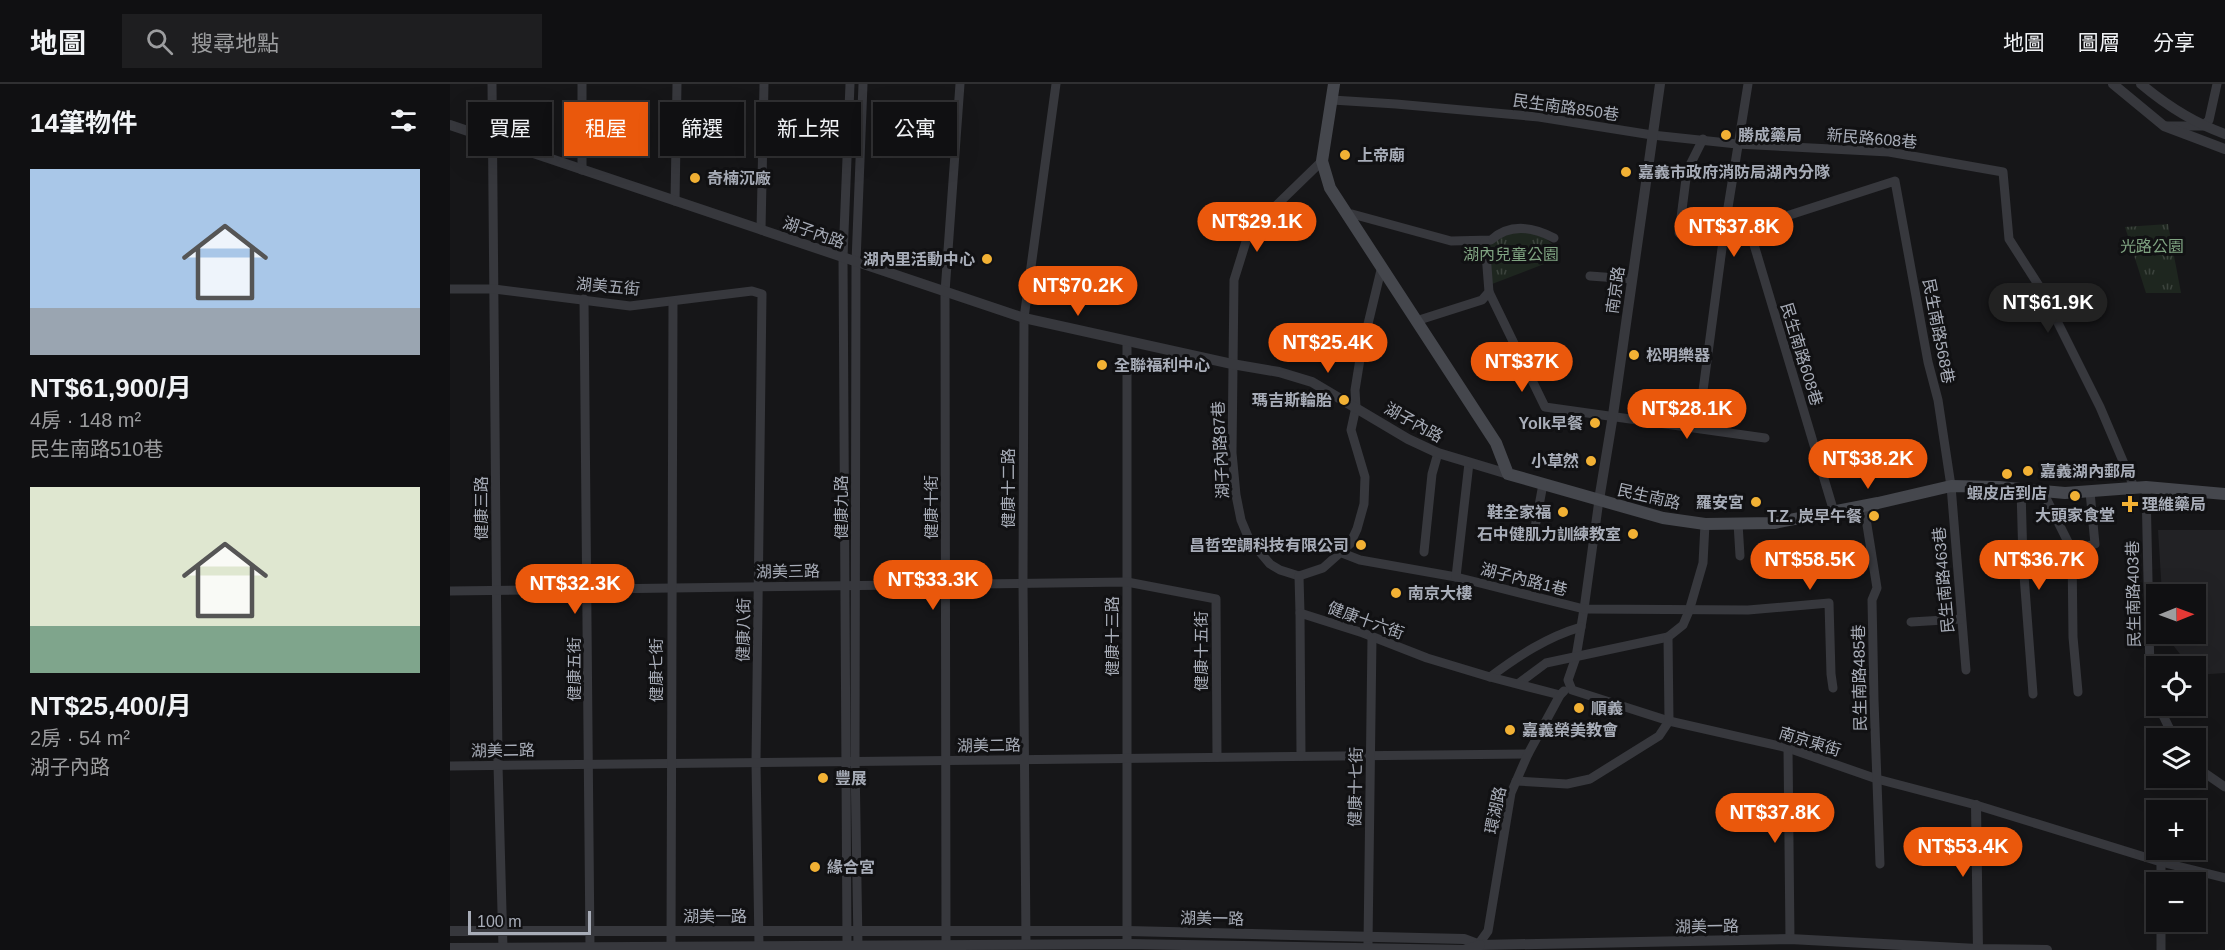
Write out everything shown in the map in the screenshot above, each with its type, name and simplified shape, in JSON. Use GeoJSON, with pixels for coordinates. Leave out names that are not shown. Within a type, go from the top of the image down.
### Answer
{"type":"FeatureCollection","features":[{"type":"Feature","properties":{"kind":"main road"},"geometry":{"type":"LineString","coordinates":[[1334,84],[1322,161],[1330,188],[1496,444],[1508,474]]}},
{"type":"Feature","properties":{"kind":"main road","name":"民生南路"},"geometry":{"type":"LineString","coordinates":[[1508,474],[1663,518],[1705,524],[1774,523],[1951,486],[2065,493],[2140,487],[2225,494]]}},
{"type":"Feature","properties":{"kind":"street","name":"健康三路"},"geometry":{"type":"LineString","coordinates":[[492,84],[492,102]]}},
{"type":"Feature","properties":{"kind":"street"},"geometry":{"type":"LineString","coordinates":[[582,84],[582,170]]}},
{"type":"Feature","properties":{"kind":"street"},"geometry":{"type":"LineString","coordinates":[[675,201],[677,84]]}},
{"type":"Feature","properties":{"kind":"street"},"geometry":{"type":"LineString","coordinates":[[761,230],[764,84]]}},
{"type":"Feature","properties":{"kind":"street","name":"健康九路"},"geometry":{"type":"LineString","coordinates":[[850,84],[843,257],[843,586],[844,761],[853,931]]}},
{"type":"Feature","properties":{"kind":"street","name":"健康九路"},"geometry":{"type":"LineString","coordinates":[[853,945],[856,262],[863,84]]}},
{"type":"Feature","properties":{"kind":"street","name":"健康十街"},"geometry":{"type":"LineString","coordinates":[[946,930],[945,292],[960,84]]}},
{"type":"Feature","properties":{"kind":"street","name":"健康十二路"},"geometry":{"type":"LineString","coordinates":[[1026,930],[1023,583],[1024,318],[1056,84]]}},
{"type":"Feature","properties":{"kind":"street","name":"南京路"},"geometry":{"type":"LineString","coordinates":[[1599,500],[1660,84]]}},
{"type":"Feature","properties":{"kind":"street"},"geometry":{"type":"LineString","coordinates":[[1698,428],[1725,226],[1748,84]]}},
{"type":"Feature","properties":{"kind":"street"},"geometry":{"type":"LineString","coordinates":[[2114,84],[2164,126],[2225,149]]}},
{"type":"Feature","properties":{"kind":"street"},"geometry":{"type":"LineString","coordinates":[[2141,84],[2181,114],[2203,126],[2225,134]]}},
{"type":"Feature","properties":{"kind":"street"},"geometry":{"type":"LineString","coordinates":[[2203,126],[2208,120],[2217,84]]}},
{"type":"Feature","properties":{"kind":"street","name":"民生南路850巷"},"geometry":{"type":"LineString","coordinates":[[1332,100],[1539,117],[1652,135],[1703,140]]}},
{"type":"Feature","properties":{"kind":"street","name":"湖子內路"},"geometry":{"type":"LineString","coordinates":[[450,125],[468,131]]}},
{"type":"Feature","properties":{"kind":"street"},"geometry":{"type":"LineString","coordinates":[[2164,126],[2203,126]]}},
{"type":"Feature","properties":{"kind":"street"},"geometry":{"type":"LineString","coordinates":[[1679,233],[1687,171],[1703,140]]}},
{"type":"Feature","properties":{"kind":"street","name":"新民路608巷"},"geometry":{"type":"LineString","coordinates":[[1703,140],[1737,144],[1889,152],[2003,172],[2009,239],[2041,289],[2140,487]]}},
{"type":"Feature","properties":{"kind":"street","name":"健康三路"},"geometry":{"type":"LineString","coordinates":[[493,156],[498,765],[503,948]]}},
{"type":"Feature","properties":{"kind":"street","name":"湖子內路"},"geometry":{"type":"LineString","coordinates":[[542,156],[1024,318],[1127,342],[1279,372],[1312,382],[1356,406],[1408,439],[1438,453],[1508,474]]}},
{"type":"Feature","properties":{"kind":"street","name":"湖子內路87巷"},"geometry":{"type":"LineString","coordinates":[[1299,576],[1270,564],[1249,539],[1241,520],[1232,453],[1234,280],[1249,232],[1322,161]]}},
{"type":"Feature","properties":{"kind":"street","name":"民生南路568巷"},"geometry":{"type":"LineString","coordinates":[[1749,228],[1896,181],[1928,362],[1938,400],[1951,486]]}},
{"type":"Feature","properties":{"kind":"street"},"geometry":{"type":"LineString","coordinates":[[1347,216],[1352,214],[1451,241],[1491,240],[1501,231],[1520,228],[1539,230],[1554,238]]}},
{"type":"Feature","properties":{"kind":"street"},"geometry":{"type":"LineString","coordinates":[[1725,226],[1749,228]]}},
{"type":"Feature","properties":{"kind":"street","name":"民生南路608巷"},"geometry":{"type":"LineString","coordinates":[[1749,228],[1834,512]]}},
{"type":"Feature","properties":{"kind":"street"},"geometry":{"type":"LineString","coordinates":[[1485,241],[1489,292],[1545,407],[1765,438]]}},
{"type":"Feature","properties":{"kind":"street"},"geometry":{"type":"LineString","coordinates":[[1300,612],[1299,576],[1323,568],[1342,553],[1350,544],[1364,504],[1365,477],[1351,430],[1356,406],[1355,390],[1361,353],[1382,270]]}},
{"type":"Feature","properties":{"kind":"street"},"geometry":{"type":"LineString","coordinates":[[1590,276],[1631,279]]}},
{"type":"Feature","properties":{"kind":"street","name":"湖美五街"},"geometry":{"type":"LineString","coordinates":[[450,289],[494,289],[630,306],[752,291],[762,294]]}},
{"type":"Feature","properties":{"kind":"street"},"geometry":{"type":"LineString","coordinates":[[1416,321],[1482,300],[1489,292]]}},
{"type":"Feature","properties":{"kind":"street","name":"健康八街"},"geometry":{"type":"LineString","coordinates":[[759,931],[756,762],[762,294]]}},
{"type":"Feature","properties":{"kind":"street","name":"健康五街"},"geometry":{"type":"LineString","coordinates":[[584,299],[590,931]]}},
{"type":"Feature","properties":{"kind":"street","name":"健康七街"},"geometry":{"type":"LineString","coordinates":[[671,931],[674,302]]}},
{"type":"Feature","properties":{"kind":"street","name":"健康十三路"},"geometry":{"type":"LineString","coordinates":[[1127,342],[1128,931]]}},
{"type":"Feature","properties":{"kind":"street"},"geometry":{"type":"LineString","coordinates":[[1424,552],[1432,474],[1438,453]]}},
{"type":"Feature","properties":{"kind":"street","name":"湖子內路1巷"},"geometry":{"type":"LineString","coordinates":[[1456,577],[1469,463]]}},
{"type":"Feature","properties":{"kind":"street"},"geometry":{"type":"LineString","coordinates":[[1534,532],[1543,484]]}},
{"type":"Feature","properties":{"kind":"street","name":"民生南路463巷"},"geometry":{"type":"LineString","coordinates":[[1951,486],[1966,670]]}},
{"type":"Feature","properties":{"kind":"street","name":"民生南路403巷"},"geometry":{"type":"LineString","coordinates":[[2140,487],[2149,656]]}},
{"type":"Feature","properties":{"kind":"street"},"geometry":{"type":"LineString","coordinates":[[2021,489],[2023,562],[2033,694]]}},
{"type":"Feature","properties":{"kind":"street"},"geometry":{"type":"LineString","coordinates":[[2042,490],[2072,550],[2073,638],[2078,692]]}},
{"type":"Feature","properties":{"kind":"street"},"geometry":{"type":"LineString","coordinates":[[2072,550],[2096,544],[2090,492]]}},
{"type":"Feature","properties":{"kind":"street"},"geometry":{"type":"LineString","coordinates":[[1571,687],[1568,680],[1576,657],[1599,500]]}},
{"type":"Feature","properties":{"kind":"street","name":"民生南路485巷"},"geometry":{"type":"LineString","coordinates":[[1864,506],[1877,588],[1872,600],[1880,864]]}},
{"type":"Feature","properties":{"kind":"street"},"geometry":{"type":"LineString","coordinates":[[1738,523],[1740,556]]}},
{"type":"Feature","properties":{"kind":"street"},"geometry":{"type":"LineString","coordinates":[[1519,683],[1546,663],[1668,638],[1683,624],[1689,611],[1703,563],[1705,524]]}},
{"type":"Feature","properties":{"kind":"street","name":"湖子內路1巷"},"geometry":{"type":"LineString","coordinates":[[1342,553],[1360,560],[1456,577],[1584,609],[1748,610],[1829,603],[1833,688]]}},
{"type":"Feature","properties":{"kind":"street","name":"湖美三路"},"geometry":{"type":"LineString","coordinates":[[450,591],[1127,582]]}},
{"type":"Feature","properties":{"kind":"street","name":"健康十五街"},"geometry":{"type":"LineString","coordinates":[[1127,582],[1216,599],[1216,757]]}},
{"type":"Feature","properties":{"kind":"street","name":"健康十六街"},"geometry":{"type":"LineString","coordinates":[[1301,756],[1300,612],[1427,658],[1560,695]]}},
{"type":"Feature","properties":{"kind":"street"},"geometry":{"type":"LineString","coordinates":[[1911,622],[1961,619]]}},
{"type":"Feature","properties":{"kind":"street"},"geometry":{"type":"LineString","coordinates":[[1490,677],[1531,649],[1565,632],[1581,627]]}},
{"type":"Feature","properties":{"kind":"street","name":"健康十七街"},"geometry":{"type":"LineString","coordinates":[[1368,936],[1372,637]]}},
{"type":"Feature","properties":{"kind":"street"},"geometry":{"type":"LineString","coordinates":[[1516,781],[1567,784],[1590,779],[1659,736],[1669,721],[1668,638]]}},
{"type":"Feature","properties":{"kind":"street","name":"南京東街"},"geometry":{"type":"LineString","coordinates":[[1571,687],[1572,690],[1669,721],[1788,748],[1877,779],[1976,805],[2161,862],[2225,878]]}},
{"type":"Feature","properties":{"kind":"street","name":"環湖路"},"geometry":{"type":"LineString","coordinates":[[1477,947],[1488,931],[1511,793],[1528,754],[1560,695],[1571,687]]}},
{"type":"Feature","properties":{"kind":"street"},"geometry":{"type":"LineString","coordinates":[[1788,748],[1790,939]]}},
{"type":"Feature","properties":{"kind":"street","name":"湖美二路"},"geometry":{"type":"LineString","coordinates":[[450,766],[1528,754]]}},
{"type":"Feature","properties":{"kind":"street"},"geometry":{"type":"LineString","coordinates":[[2206,774],[2225,787]]}},
{"type":"Feature","properties":{"kind":"street"},"geometry":{"type":"LineString","coordinates":[[1976,805],[1977,950]]}},
{"type":"Feature","properties":{"kind":"street"},"geometry":{"type":"LineString","coordinates":[[2161,862],[2161,872]]}},
{"type":"Feature","properties":{"kind":"street"},"geometry":{"type":"LineString","coordinates":[[946,930],[946,945]]}},
{"type":"Feature","properties":{"kind":"street"},"geometry":{"type":"LineString","coordinates":[[1026,930],[1026,944]]}},
{"type":"Feature","properties":{"kind":"street","name":"湖美一路"},"geometry":{"type":"LineString","coordinates":[[450,931],[1128,931],[1368,936],[1477,947],[1790,939],[1977,950],[2047,950]]}},
{"type":"Feature","properties":{"kind":"street"},"geometry":{"type":"LineString","coordinates":[[590,931],[590,947]]}},
{"type":"Feature","properties":{"kind":"street","name":"湖美一路"},"geometry":{"type":"LineString","coordinates":[[671,931],[671,947]]}},
{"type":"Feature","properties":{"kind":"street","name":"湖美一路"},"geometry":{"type":"LineString","coordinates":[[759,931],[759,946]]}},
{"type":"Feature","properties":{"kind":"street"},"geometry":{"type":"LineString","coordinates":[[1127,944],[1128,931]]}},
{"type":"Feature","properties":{"kind":"street"},"geometry":{"type":"LineString","coordinates":[[2161,932],[2161,950]]}},
{"type":"Feature","properties":{"kind":"street"},"geometry":{"type":"LineString","coordinates":[[1368,936],[1368,948]]}},
{"type":"Feature","properties":{"kind":"street"},"geometry":{"type":"LineString","coordinates":[[450,948],[1127,944],[1434,950],[1465,944]]}},
{"type":"Feature","properties":{"kind":"shaded area"},"geometry":{"type":"Polygon","coordinates":[[[2158,530],[2225,530],[2225,673],[2206,674],[2206,656],[2181,656],[2172,644],[2206,644],[2206,584],[2161,584],[2158,530]]]}},
{"type":"Feature","properties":{"kind":"green space","name":"光路公園"},"geometry":{"type":"Polygon","coordinates":[[[2168,224],[2181,293],[2146,293],[2125,227],[2168,224]]]}},
{"type":"Feature","properties":{"kind":"green space","name":"湖內兒童公園"},"geometry":{"type":"Polygon","coordinates":[[[1521,230],[1539,233],[1556,247],[1549,249],[1548,258],[1544,264],[1492,284],[1489,244],[1502,233],[1521,230]]]}},
{"type":"Feature","properties":{"kind":"place","name":"勝成藥局"},"geometry":{"type":"Point","coordinates":[1726,135]}},
{"type":"Feature","properties":{"kind":"place","name":"上帝廟"},"geometry":{"type":"Point","coordinates":[1345,155]}},
{"type":"Feature","properties":{"kind":"place","name":"嘉義市政府消防局湖內分隊"},"geometry":{"type":"Point","coordinates":[1626,172]}},
{"type":"Feature","properties":{"kind":"place","name":"奇楠沉廠"},"geometry":{"type":"Point","coordinates":[695,178]}},
{"type":"Feature","properties":{"kind":"place","name":"湖內里活動中心"},"geometry":{"type":"Point","coordinates":[987,259]}},
{"type":"Feature","properties":{"kind":"place","name":"松明樂器"},"geometry":{"type":"Point","coordinates":[1634,355]}},
{"type":"Feature","properties":{"kind":"place","name":"全聯福利中心"},"geometry":{"type":"Point","coordinates":[1102,365]}},
{"type":"Feature","properties":{"kind":"place","name":"瑪吉斯輪胎"},"geometry":{"type":"Point","coordinates":[1344,400]}},
{"type":"Feature","properties":{"kind":"place","name":"Yolk早餐"},"geometry":{"type":"Point","coordinates":[1595,423]}},
{"type":"Feature","properties":{"kind":"place","name":"小草然"},"geometry":{"type":"Point","coordinates":[1591,461]}},
{"type":"Feature","properties":{"kind":"place","name":"嘉義湖內郵局"},"geometry":{"type":"Point","coordinates":[2028,471]}},
{"type":"Feature","properties":{"kind":"place","name":"蝦皮店到店"},"geometry":{"type":"Point","coordinates":[2007,474]}},
{"type":"Feature","properties":{"kind":"place","name":"大頭家食堂"},"geometry":{"type":"Point","coordinates":[2075,496]}},
{"type":"Feature","properties":{"kind":"place","name":"羅安宮"},"geometry":{"type":"Point","coordinates":[1756,502]}},
{"type":"Feature","properties":{"kind":"place","name":"理維藥局"},"geometry":{"type":"Point","coordinates":[2130,504]}},
{"type":"Feature","properties":{"kind":"place","name":"鞋全家福"},"geometry":{"type":"Point","coordinates":[1563,512]}},
{"type":"Feature","properties":{"kind":"place","name":"T.Z. 炭早午餐"},"geometry":{"type":"Point","coordinates":[1874,516]}},
{"type":"Feature","properties":{"kind":"place","name":"石中健肌力訓練教室"},"geometry":{"type":"Point","coordinates":[1633,534]}},
{"type":"Feature","properties":{"kind":"place","name":"昌哲空調科技有限公司"},"geometry":{"type":"Point","coordinates":[1361,545]}},
{"type":"Feature","properties":{"kind":"place","name":"南京大樓"},"geometry":{"type":"Point","coordinates":[1396,593]}},
{"type":"Feature","properties":{"kind":"place","name":"順義"},"geometry":{"type":"Point","coordinates":[1579,708]}},
{"type":"Feature","properties":{"kind":"place","name":"嘉義榮美教會"},"geometry":{"type":"Point","coordinates":[1510,730]}},
{"type":"Feature","properties":{"kind":"place","name":"豐展"},"geometry":{"type":"Point","coordinates":[823,778]}},
{"type":"Feature","properties":{"kind":"place","name":"緣合宮"},"geometry":{"type":"Point","coordinates":[815,867]}}]}
